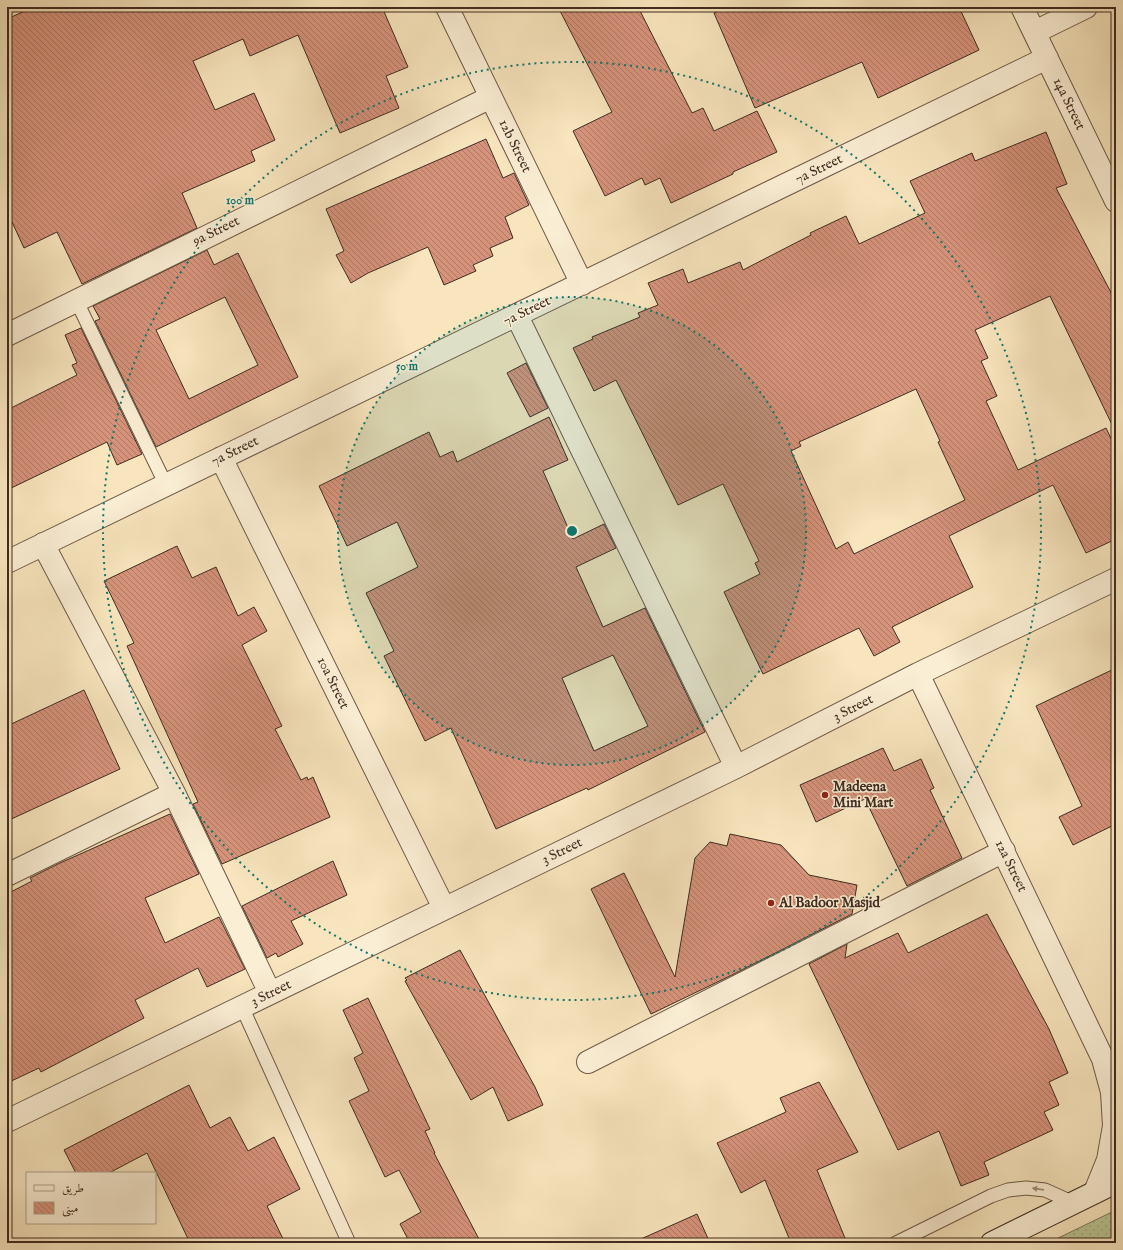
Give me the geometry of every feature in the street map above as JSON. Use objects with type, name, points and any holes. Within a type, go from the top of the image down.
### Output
[{"type":"street","name":"12b Street","points":[[447,7],[582,284]]},
{"type":"street","name":"14a Street","points":[[1022,7],[1116,200]]},
{"type":"street","points":[[1035,32],[1086,7]]},
{"type":"street","name":"7a Street","points":[[7,562],[1047,58]]},
{"type":"street","name":"9a Street","points":[[7,334],[491,97]]},
{"type":"street","points":[[517,316],[736,767]]},
{"type":"street","name":"10a Street","points":[[221,458],[444,908]]},
{"type":"street","points":[[43,544],[174,794],[270,993]]},
{"type":"street","name":"3 Street","points":[[7,1121],[736,767],[918,674],[1116,579]]},
{"type":"street","name":"12a Street","points":[[918,674],[1109,1066],[1114,1126],[1108,1160],[1095,1192]]},
{"type":"street","points":[[7,875],[174,794]]},
{"type":"street","points":[[588,1062],[1004,851]]},
{"type":"street","points":[[992,1243],[1116,1182]]},
{"type":"lane","points":[[76,300],[166,485]]},
{"type":"lane","points":[[242,1007],[349,1243]]},
{"type":"lane","points":[[896,1243],[991,1196],[1008,1190],[1026,1188],[1044,1190],[1074,1203]]},
{"type":"green space","points":[[1116,1210],[1116,1243],[1048,1243]]},
{"type":"building","points":[[34,7],[382,7],[408,67],[386,76],[399,108],[340,133],[298,35],[250,56],[243,39],[193,61],[215,110],[254,93],[275,140],[251,151],[255,161],[182,193],[197,228],[82,284],[57,232],[24,248],[7,211],[7,19]]},
{"type":"building","points":[[558,7],[638,7],[692,113],[703,108],[714,131],[757,111],[777,152],[671,203],[660,178],[645,185],[642,178],[605,196],[573,131],[612,112]]},
{"type":"building","points":[[728,7],[959,7],[979,50],[878,98],[862,62],[755,108],[714,13]]},
{"type":"building","points":[[1046,132],[1067,184],[1056,188],[1116,302],[1116,433],[1050,296],[975,330],[988,358],[981,361],[997,396],[986,401],[1018,470],[1106,428],[1116,449],[1116,539],[1086,553],[1053,485],[949,536],[973,587],[892,627],[900,642],[874,656],[859,628],[763,674],[724,592],[760,574],[755,563],[759,561],[723,484],[678,505],[616,380],[594,391],[573,348],[593,339],[592,337],[640,317],[638,313],[658,305],[648,283],[683,269],[688,283],[740,262],[743,270],[811,235],[810,233],[846,216],[859,244],[925,213],[910,181],[972,153],[975,161]],"holes":[[[916,389],[940,441],[938,442],[965,500],[854,554],[848,542],[836,549],[791,451],[801,446],[799,442]]]},
{"type":"building","points":[[486,139],[503,178],[514,173],[529,205],[505,217],[513,238],[490,248],[493,256],[473,265],[476,271],[444,285],[428,247],[368,273],[351,283],[336,255],[344,251],[326,209]]},
{"type":"building","points":[[207,250],[214,265],[238,253],[298,377],[156,447],[95,321],[100,319],[93,306]],"holes":[[[225,297],[258,365],[189,399],[156,330]]]},
{"type":"building","points":[[81,328],[142,454],[117,465],[107,442],[7,490],[7,410],[77,375],[72,365],[77,363],[65,335]]},
{"type":"building","points":[[526,363],[548,408],[530,417],[507,373]]},
{"type":"building","points":[[549,417],[568,460],[543,471],[573,539],[604,524],[616,548],[576,567],[603,627],[645,608],[705,732],[588,790],[587,788],[496,829],[451,728],[425,741],[384,656],[394,651],[366,593],[418,567],[397,522],[347,546],[319,486],[429,432],[440,457],[453,451],[457,462]],"holes":[[[613,655],[648,726],[594,751],[562,678]]]},
{"type":"building","points":[[177,546],[192,578],[216,567],[238,616],[254,607],[267,631],[242,645],[282,726],[275,729],[301,780],[307,777],[308,780],[313,777],[330,817],[222,864],[193,804],[198,802],[127,646],[134,643],[104,581]]},
{"type":"building","points":[[1116,668],[1116,824],[1073,845],[1059,817],[1082,806],[1036,706]]},
{"type":"building","points":[[84,690],[120,769],[7,821],[7,726]]},
{"type":"building","points":[[883,748],[894,771],[921,759],[934,788],[930,790],[962,858],[907,886],[865,799],[816,822],[800,785]]},
{"type":"building","points":[[170,814],[199,874],[145,898],[165,943],[219,917],[245,969],[207,987],[198,968],[135,1000],[144,1018],[41,1072],[39,1068],[7,1083],[7,894],[32,881],[30,878],[60,863]]},
{"type":"building","name":"Al Badoor Masjid","points":[[730,834],[781,845],[809,875],[857,885],[852,914],[651,1014],[591,889],[624,873],[675,977],[695,858],[710,842],[727,846]]},
{"type":"building","points":[[333,861],[347,895],[291,921],[303,944],[278,957],[276,953],[267,958],[242,906]]},
{"type":"building","points":[[987,914],[1049,1029],[1068,1073],[1049,1082],[1059,1105],[1044,1112],[1053,1130],[984,1162],[989,1175],[961,1186],[939,1131],[898,1150],[809,964],[847,944],[845,958],[898,933],[908,953]]},
{"type":"building","points":[[460,950],[535,1087],[543,1105],[508,1121],[493,1087],[471,1100],[405,981],[407,980],[405,978]]},
{"type":"building","points":[[368,998],[430,1129],[425,1131],[434,1153],[481,1243],[410,1243],[400,1224],[421,1212],[399,1170],[385,1177],[349,1101],[369,1091],[354,1058],[363,1053],[343,1010]]},
{"type":"building","points":[[819,1082],[858,1152],[817,1170],[847,1243],[791,1243],[765,1180],[741,1193],[717,1143],[786,1112],[780,1098]]},
{"type":"building","points":[[189,1085],[210,1128],[230,1117],[248,1151],[274,1137],[300,1189],[267,1206],[285,1243],[190,1243],[147,1153],[111,1172],[75,1172],[64,1150]]},
{"type":"building","points":[[697,1214],[710,1243],[632,1243]]},
{"type":"place","name":"Madeena Mini Mart","points":[[825,795]]},
{"type":"place","name":"Al Badoor Masjid","points":[[771,903]]}]
